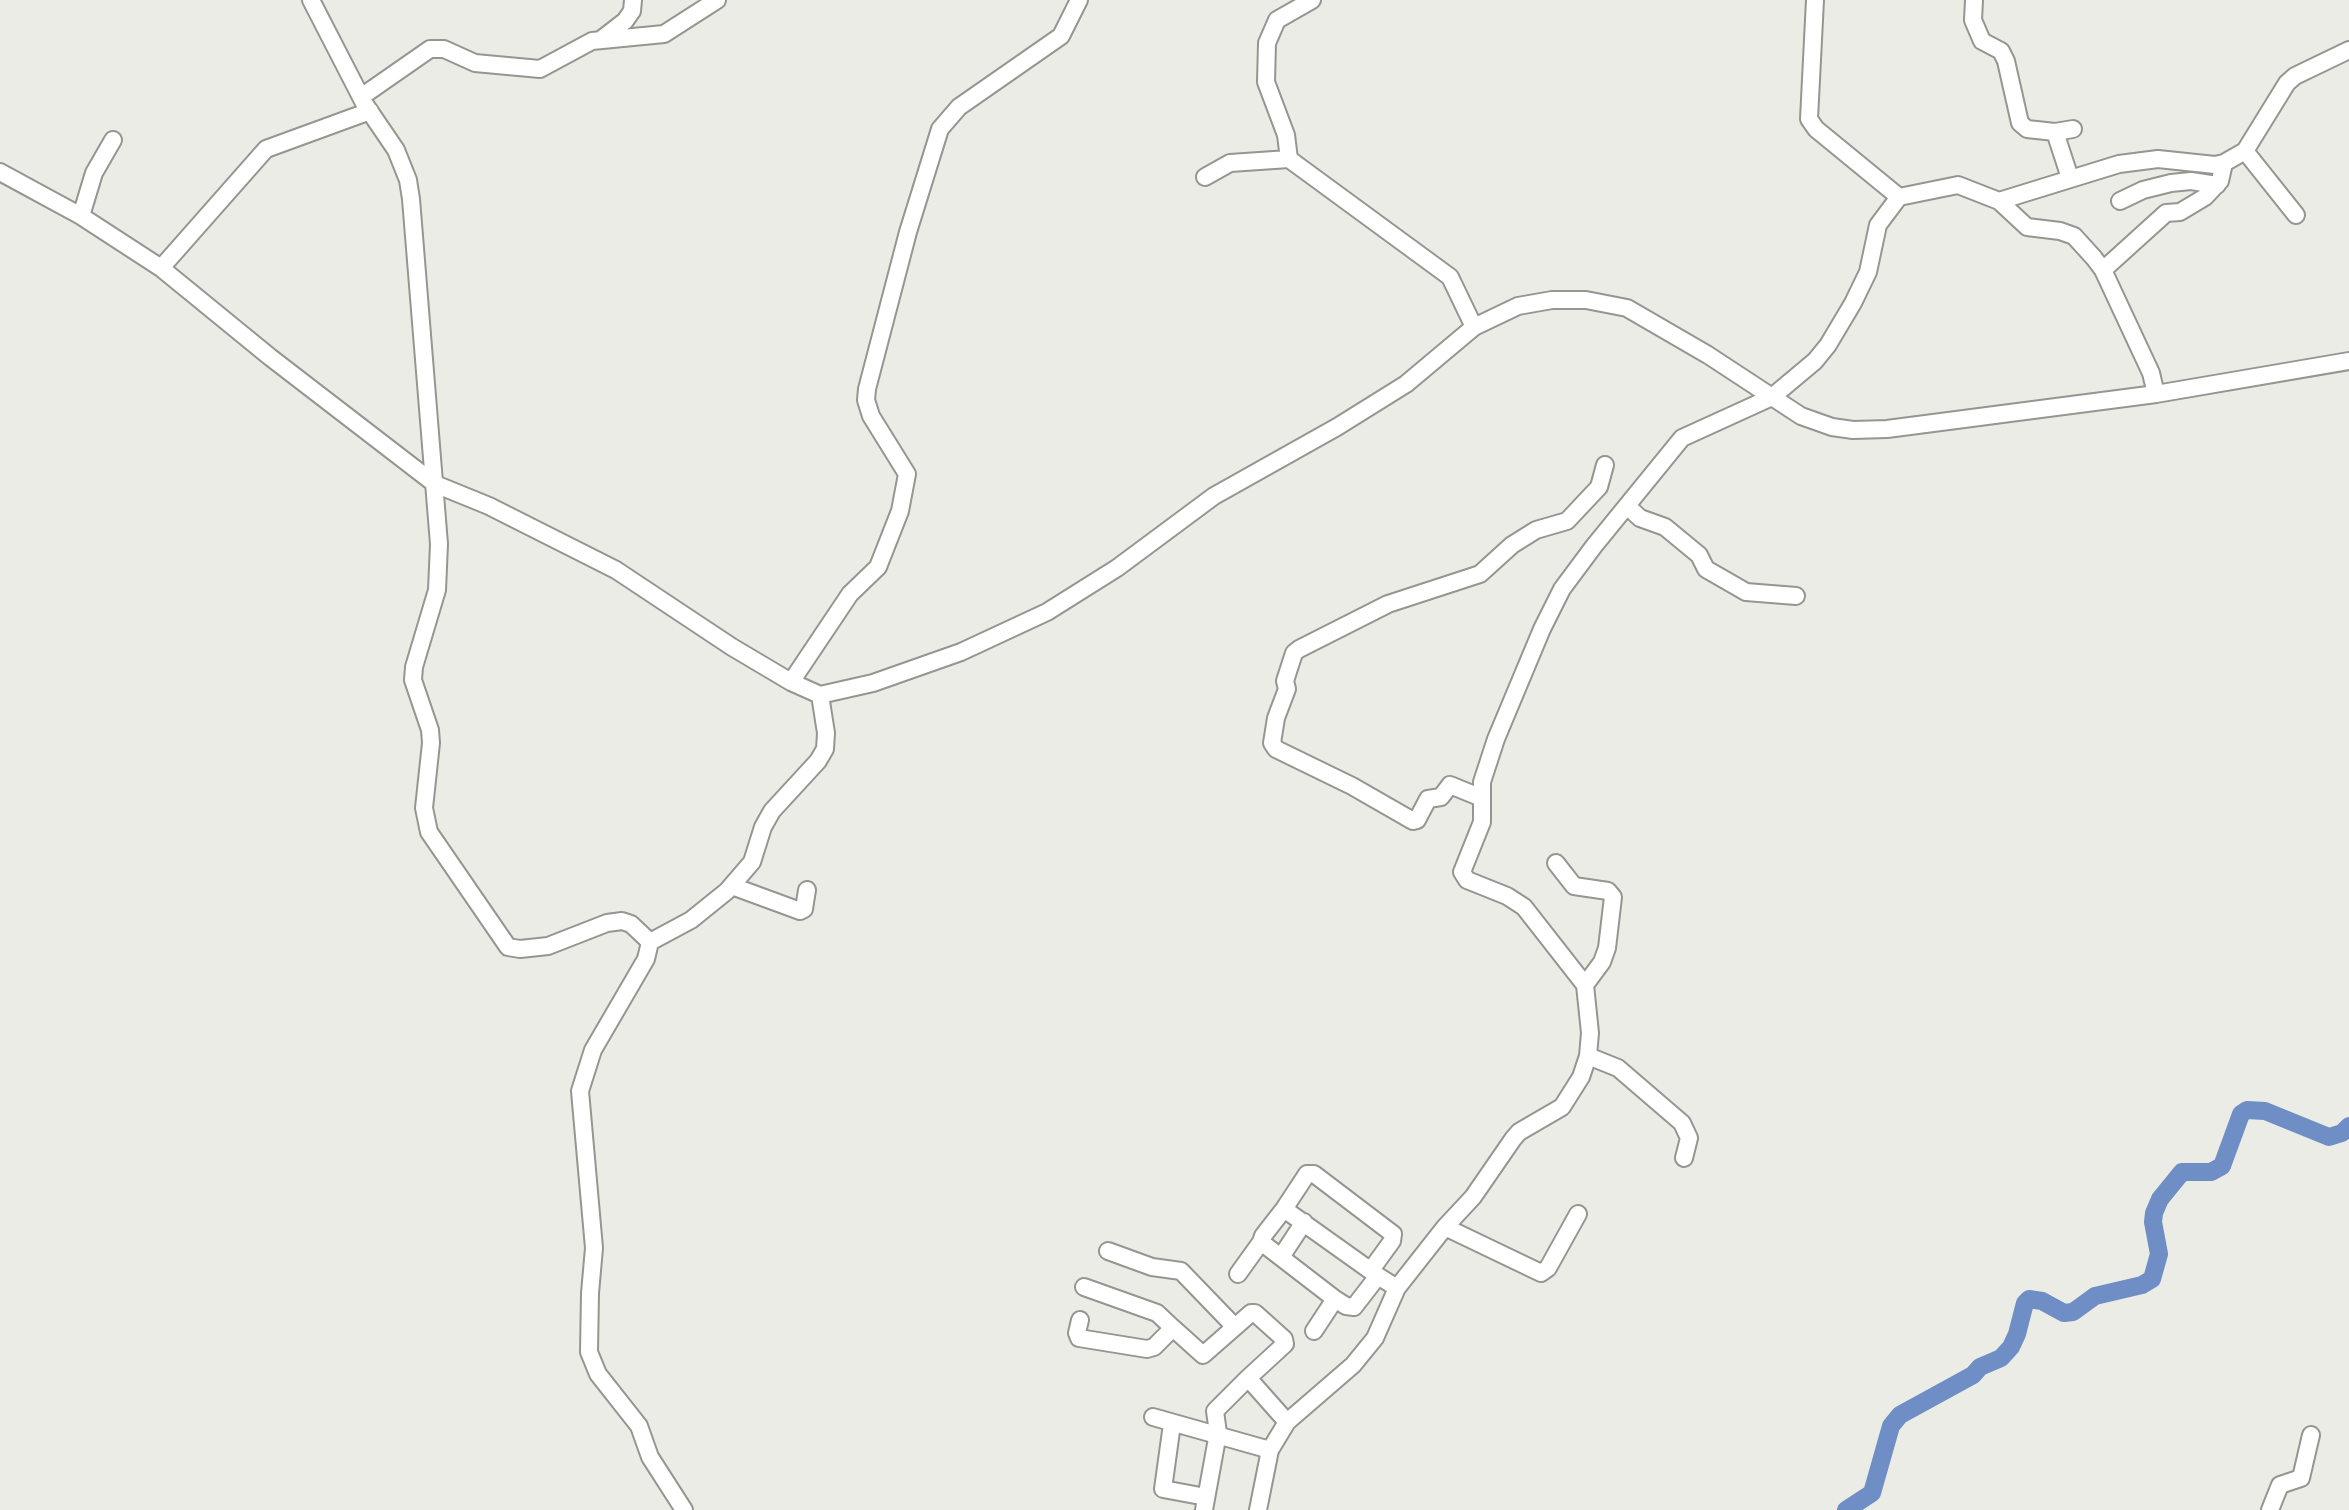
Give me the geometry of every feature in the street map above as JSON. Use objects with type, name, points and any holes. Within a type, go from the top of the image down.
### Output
[{"type":"street","points":[[311,0],[365,104],[396,150],[408,180],[439,544],[437,590],[413,680],[430,730],[424,808],[429,832],[508,947],[548,946],[607,923],[622,921],[631,924],[650,942]]},
{"type":"street","points":[[601,39],[625,21],[632,11],[633,0]]},
{"type":"street","points":[[161,268],[261,153],[365,104],[430,49],[444,49],[475,63],[540,69],[592,41],[664,34],[717,0]]},
{"type":"street","points":[[791,682],[850,594],[878,567],[900,511],[907,474],[871,416],[866,400],[867,389],[908,232],[944,122],[959,107],[1061,36],[1079,0]]},
{"type":"street","points":[[1289,159],[1286,135],[1266,82],[1267,43],[1277,20],[1312,0]]},
{"type":"street","points":[[1815,0],[1809,119],[1816,129],[1899,197]]},
{"type":"street","points":[[1974,0],[1973,20],[1982,41],[2001,51],[2006,61],[2020,123],[2027,129],[2055,132],[2073,129]]},
{"type":"street","points":[[1999,201],[2119,164],[2153,160],[2224,163],[2245,151],[2287,83],[2295,76],[2349,50]]},
{"type":"street","points":[[2055,132],[2070,178]]},
{"type":"street","points":[[81,216],[94,173],[113,140]]},
{"type":"street","points":[[2245,151],[2296,215]]},
{"type":"street","points":[[1205,177],[1230,163],[1289,159],[1450,277],[1474,327]]},
{"type":"street","points":[[2103,270],[2162,216],[2180,212],[2198,202],[2217,185],[2224,163]]},
{"type":"street","points":[[0,172],[81,216],[161,268],[270,357],[435,484],[489,506],[616,570],[732,647],[791,682],[820,695],[873,683],[961,652],[1047,612],[1117,568],[1214,496],[1406,384],[1474,327],[1518,306],[1552,300],[1586,300],[1627,308],[1708,355],[1801,416],[1832,427],[1853,430],[1916,426],[2153,383],[2349,361]]},
{"type":"street","points":[[2120,201],[2143,190],[2171,183],[2191,181],[2217,185]]},
{"type":"street","points":[[1258,1510],[1270,1450],[1287,1422],[1353,1365],[1375,1338],[1397,1288],[1473,1197],[1516,1135],[1566,1102],[1581,1077],[1588,1056],[1590,1033],[1585,985],[1524,907],[1512,898],[1464,876],[1463,868],[1482,822],[1482,782],[1496,739],[1555,603],[1594,546],[1663,459],[1688,433],[1739,414],[1772,397],[1815,361],[1839,328],[1868,272],[1878,225],[1899,197],[1958,185],[1970,187],[1999,201],[2027,227],[2074,236],[2103,270],[2153,383]]},
{"type":"street","points":[[1482,798],[1450,785],[1441,797],[1428,799],[1414,822],[1352,786],[1276,749],[1272,743],[1276,718],[1287,689],[1285,681],[1294,653],[1388,604],[1480,574],[1512,545],[1536,530],[1567,521],[1599,487],[1605,465]]},
{"type":"street","points":[[1627,506],[1640,518],[1661,524],[1699,555],[1706,569],[1746,592],[1796,596]]},
{"type":"street","points":[[684,1510],[650,1457],[639,1426],[598,1374],[589,1352],[594,1248],[580,1091],[593,1050],[646,959],[650,942],[691,920],[732,886],[752,862],[763,827],[772,811],[822,755],[826,741],[820,695]]},
{"type":"street","points":[[1556,863],[1574,886],[1608,891],[1613,897],[1605,955],[1585,985]]},
{"type":"street","points":[[732,886],[800,911],[804,909],[807,890]]},
{"type":"street","points":[[1588,1056],[1618,1068],[1682,1123],[1689,1138],[1684,1158]]},
{"type":"street","points":[[1238,1274],[1310,1173],[1393,1234],[1375,1273],[1354,1307],[1335,1299],[1261,1242]]},
{"type":"street","points":[[1284,1209],[1397,1288]]},
{"type":"street","points":[[1445,1227],[1541,1273],[1548,1268],[1578,1214]]},
{"type":"street","points":[[1281,1257],[1304,1222]]},
{"type":"street","points":[[1108,1251],[1152,1267],[1181,1271],[1235,1327]]},
{"type":"street","points":[[1084,1287],[1160,1314],[1203,1355],[1254,1312],[1285,1341],[1284,1346],[1215,1411],[1218,1433],[1205,1503],[1163,1489],[1172,1424]]},
{"type":"street","points":[[1314,1331],[1335,1299]]},
{"type":"street","points":[[1080,1320],[1079,1338],[1147,1349],[1154,1347],[1173,1328]]},
{"type":"street","points":[[1248,1378],[1287,1422]]},
{"type":"street","points":[[1153,1417],[1270,1450]]},
{"type":"street","points":[[2270,1510],[2280,1485],[2301,1478],[2311,1435]]},
{"type":"waterway","points":[[1846,1510],[1872,1493],[1891,1426],[1900,1415],[1973,1375],[1980,1367],[2001,1358],[2011,1347],[2029,1299],[2042,1301],[2064,1313],[2073,1312],[2095,1296],[2142,1285],[2152,1279],[2159,1254],[2153,1222],[2160,1199],[2182,1172],[2211,1172],[2222,1166],[2241,1114],[2247,1110],[2265,1111],[2329,1137],[2342,1133],[2349,1126]]}]
